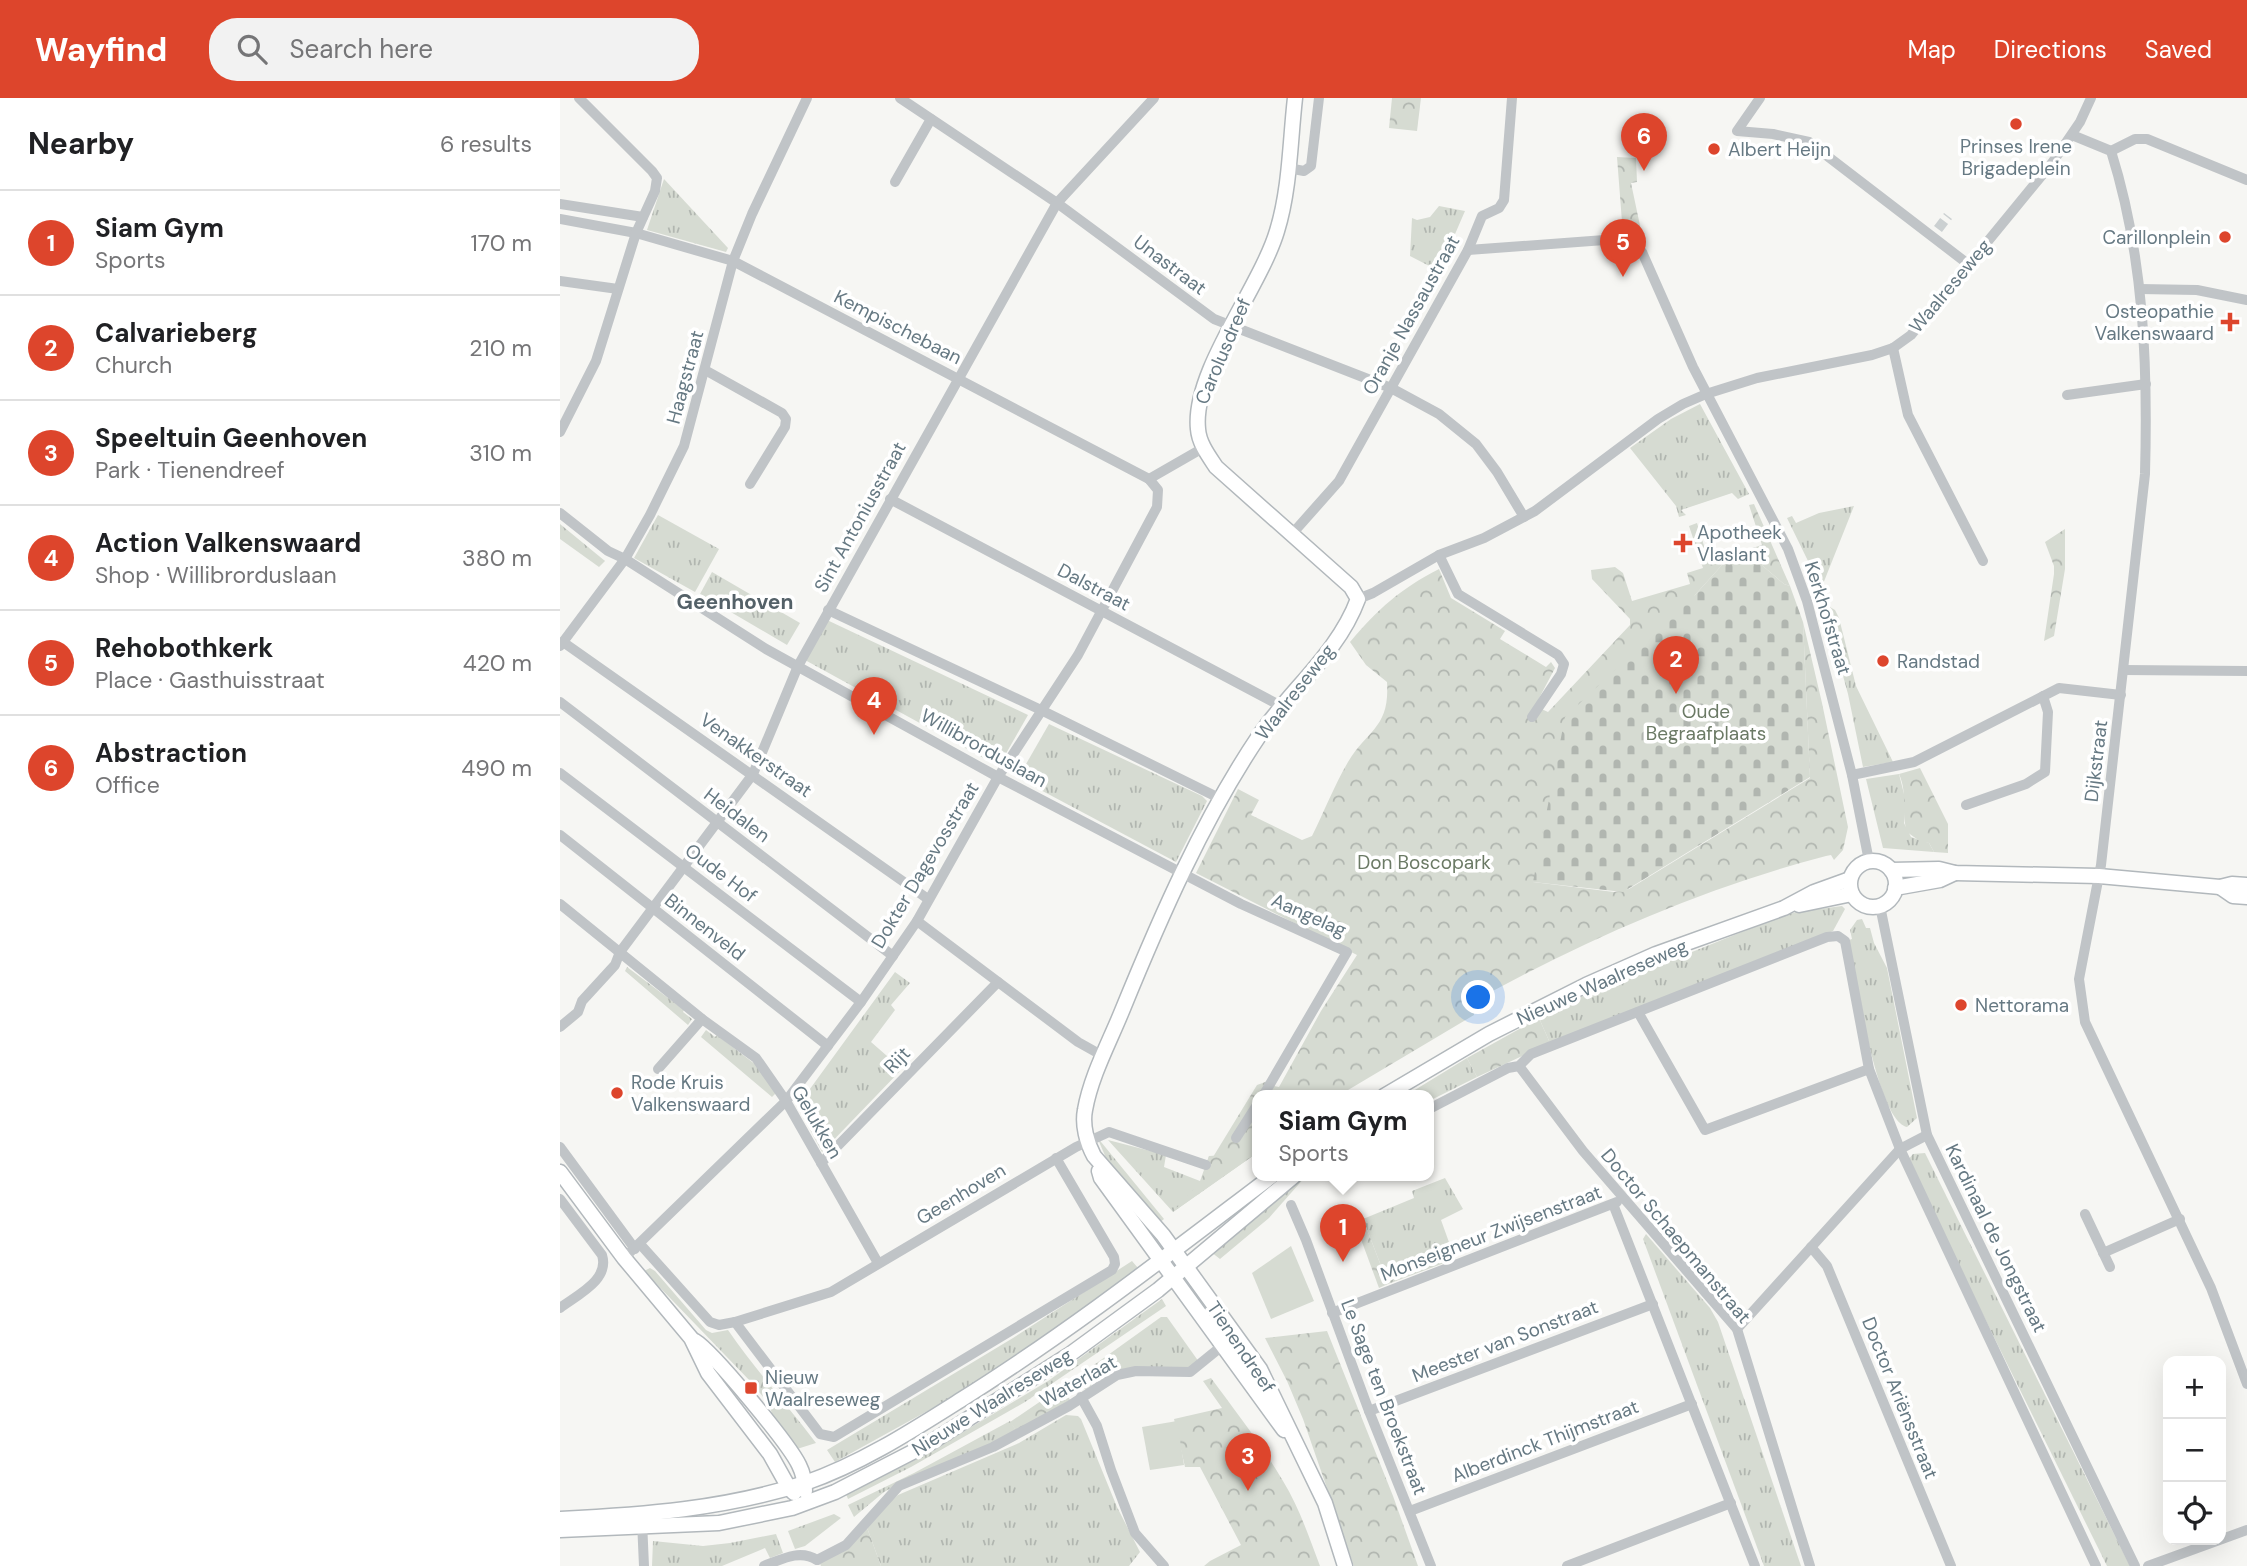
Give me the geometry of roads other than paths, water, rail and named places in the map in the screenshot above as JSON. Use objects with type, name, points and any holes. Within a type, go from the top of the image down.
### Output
[{"type":"street","points":[[560,432],[596,361],[636,233],[655,191],[657,178],[579,98]]},
{"type":"street","name":"Haagstraat","points":[[561,644],[625,559],[684,446],[733,261],[752,214],[807,98]]},
{"type":"street","name":"Unastraat","points":[[900,98],[1057,203],[1214,319],[1391,388],[1439,414],[1476,444],[1497,472],[1524,517]]},
{"type":"street","name":"Sint Antoniusstraat","points":[[560,1027],[578,1012],[582,1001],[615,965],[620,952],[753,774],[797,666],[1057,203],[1154,98]]},
{"type":"street","name":"Carolusdreef","points":[[1295,98],[1283,206],[1276,234],[1205,383],[1197,411],[1198,432],[1203,448],[1216,467],[1351,587],[1358,599]]},
{"type":"street","points":[[1288,168],[1304,171],[1311,166],[1319,98]]},
{"type":"street","name":"Oranje Nassaustraat","points":[[1292,534],[1334,488],[1468,250],[1482,216],[1499,208],[1504,200],[1511,98]]},
{"type":"street","points":[[1760,98],[1737,131],[1773,134],[1809,142],[1935,233],[1968,264]]},
{"type":"street","name":"Waalreseweg","points":[[1161,1261],[1101,1178],[1087,1142],[1084,1113],[1090,1090],[1134,981],[1221,799],[1259,736],[1351,619],[1358,599],[1439,555],[1484,538],[1524,517],[1658,419],[1706,394],[1757,378],[1872,355],[1893,348],[1911,335],[2052,163],[2072,135],[2091,98]]},
{"type":"street","points":[[895,182],[932,119]]},
{"type":"street","points":[[2072,135],[2111,151],[2135,139],[2147,139],[2247,180]]},
{"type":"street","name":"Dijkstraat","points":[[2111,151],[2134,246],[2140,289],[2146,384],[2145,474],[2099,876],[2079,979],[2085,1021],[2211,1288],[2247,1384]]},
{"type":"street","points":[[560,204],[643,217]]},
{"type":"street","name":"Kempischebaan","points":[[560,219],[636,233],[733,261],[1149,479]]},
{"type":"street","name":"Kerkhofstraat","points":[[1468,250],[1618,239],[1634,242],[1642,251],[1706,394],[1788,549],[1807,601],[1852,775],[1869,861]]},
{"type":"street","points":[[560,281],[618,289]]},
{"type":"street","points":[[2140,289],[2197,290],[2247,300]]},
{"type":"street","points":[[1893,348],[1908,415],[1983,561]]},
{"type":"street","points":[[705,370],[782,412],[786,419],[785,427],[750,484]]},
{"type":"street","points":[[2067,395],[2146,384]]},
{"type":"street","points":[[1149,479],[1203,448]]},
{"type":"street","name":"Dokter Dagevosstraat","points":[[633,1250],[786,1101],[917,921],[998,777],[1078,655],[1157,507],[1158,490],[1149,479]]},
{"type":"street","name":"Dalstraat","points":[[890,499],[1281,706]]},
{"type":"street","name":"Willibrorduslaan","points":[[560,513],[608,551],[625,559],[766,649],[998,777],[1183,874]]},
{"type":"street","points":[[1439,555],[1458,594],[1558,655],[1563,664],[1561,674],[1532,717]]},
{"type":"street","points":[[828,610],[1041,710],[1221,799]]},
{"type":"street","name":"Venakkerstraat","points":[[561,644],[753,774],[928,898]]},
{"type":"street","points":[[2124,670],[2247,671]]},
{"type":"street","points":[[1852,775],[1914,762],[2059,688],[2121,695]]},
{"type":"street","points":[[1966,805],[2026,784],[2045,772],[2049,712],[2043,696]]},
{"type":"street","name":"Heidalen","points":[[560,702],[893,956]]},
{"type":"street","name":"Oude Hof","points":[[560,773],[860,1002]]},
{"type":"street","name":"Binnenveld","points":[[560,835],[828,1046]]},
{"type":"street","points":[[1869,861],[1881,862],[1891,870],[1895,876],[1895,888],[1891,898],[1880,906],[1864,905],[1851,887],[1856,867],[1869,861]]},
{"type":"street","points":[[1891,870],[1939,869],[1955,873],[2099,876],[2220,887],[2232,884],[2247,885]]},
{"type":"street","points":[[1895,888],[1940,880],[1955,873]]},
{"type":"street","name":"Aangelag","points":[[1183,874],[1241,904],[1347,951],[1267,1090]]},
{"type":"street","name":"Nieuwe Waalreseweg","points":[[1394,1090],[1489,1034],[1586,985],[1656,954],[1851,887]]},
{"type":"street","points":[[2220,887],[2233,896],[2247,897]]},
{"type":"street","name":"Gelukken","points":[[560,904],[702,1019],[756,1058],[786,1101],[878,1263]]},
{"type":"street","name":"Kardinaal de Jongstraat","points":[[1880,906],[1927,1135],[2135,1566]]},
{"type":"street","points":[[917,921],[1078,1042],[1103,1056]]},
{"type":"street","points":[[1434,1106],[1508,1068],[1519,1066],[1531,1054],[1827,937],[1838,936],[1845,941],[1870,1069],[1900,1149],[2096,1566]]},
{"type":"street","name":"Rijt","points":[[821,1163],[998,982]]},
{"type":"street","points":[[1638,1012],[1705,1130],[1870,1069]]},
{"type":"street","points":[[658,1069],[702,1019]]},
{"type":"street","name":"Doctor Schaepmanstraat","points":[[1519,1066],[1583,1151],[1737,1329],[1810,1566]]},
{"type":"street","name":"Nieuwe Waalreseweg","points":[[1403,1090],[1426,1071]]},
{"type":"street","points":[[1236,1138],[1252,1113]]},
{"type":"street","name":"Geenhoven","points":[[735,1322],[831,1292],[1056,1158],[1109,1132],[1206,1165]]},
{"type":"street","points":[[1737,1329],[1900,1149],[1927,1135]]},
{"type":"street","points":[[560,1147],[691,1338],[708,1373],[770,1454],[789,1488],[806,1503]]},
{"type":"street","name":"Waalreseweg","points":[[1094,1156],[1174,1251]]},
{"type":"street","points":[[560,1172],[633,1250],[710,1322],[719,1325],[735,1322],[820,1434],[834,1437],[1112,1270],[1114,1257],[1056,1158]]},
{"type":"street","name":"Nieuwe Waalreseweg","points":[[560,1531],[642,1522],[789,1488],[851,1464],[921,1426],[1060,1336],[1265,1181]]},
{"type":"street","name":"Nieuwe Waalreseweg","points":[[560,1519],[719,1523],[758,1516],[835,1492],[930,1443],[1069,1355],[1173,1278],[1288,1181]]},
{"type":"street","name":"Monseigneur Zwijsenstraat","points":[[1332,1313],[1623,1198]]},
{"type":"street","points":[[560,1199],[602,1255],[604,1270],[596,1280],[561,1307]]},
{"type":"street","name":"Doctor Schaepmanstraat","points":[[1613,1204],[1755,1566]]},
{"type":"street","name":"Le Sage ten Broekstraat","points":[[1291,1205],[1431,1566]]},
{"type":"street","points":[[2085,1214],[2110,1267]]},
{"type":"street","points":[[2103,1253],[2180,1219]]},
{"type":"street","name":"Doctor Ariënsstraat","points":[[1811,1247],[1827,1266],[1951,1566]]},
{"type":"street","name":"Tienendreef","points":[[1174,1251],[1260,1369],[1325,1503],[1345,1566]]},
{"type":"street","name":"Tienendreef","points":[[1161,1261],[1267,1409],[1299,1447]]},
{"type":"street","name":"Meester van Sonstraat","points":[[1369,1411],[1653,1304]]},
{"type":"street","points":[[691,1338],[702,1345],[798,1463],[805,1482],[806,1503]]},
{"type":"street","name":"Waterlaat","points":[[818,1563],[846,1545],[899,1486],[993,1447],[1069,1406],[1117,1375],[1136,1371],[1190,1372],[1222,1346]]},
{"type":"street","points":[[1081,1397],[1097,1426],[1135,1533],[1164,1566]]},
{"type":"street","name":"Alberdinck Thijmstraat","points":[[1410,1511],[1692,1404]]},
{"type":"street","points":[[1567,1566],[1731,1503]]},
{"type":"street","points":[[642,1522],[644,1566]]},
{"type":"street","points":[[2148,1566],[2247,1530]]},
{"type":"street","points":[[764,1566],[793,1555],[808,1554],[818,1563]]},
{"type":"tunnel","points":[[1938,229],[1948,216]]},
{"type":"place","name":"Prinses Irene Brigadeplein","points":[[2016,124]]},
{"type":"place","name":"Albert Heijn","points":[[1714,149]]},
{"type":"place","name":"Abstraction","points":[[1644,171]]},
{"type":"place","name":"Carillonplein","points":[[2225,237]]},
{"type":"place","name":"Rehobothkerk","points":[[1623,277]]},
{"type":"place","name":"Osteopathie Valkenswaard","points":[[2230,322]]},
{"type":"place","name":"Apotheek Vlaslant","points":[[1683,543]]},
{"type":"place","name":"Randstad","points":[[1883,661]]},
{"type":"place","name":"Calvarieberg","points":[[1676,694]]},
{"type":"place","name":"Action Valkenswaard","points":[[874,735]]},
{"type":"place","name":"Nettorama","points":[[1961,1005]]},
{"type":"place","name":"Rode Kruis Valkenswaard","points":[[617,1093]]},
{"type":"place","name":"Siam Gym","points":[[1343,1262]]},
{"type":"place","name":"Nieuw Waalreseweg","points":[[751,1388]]},
{"type":"place","name":"Speeltuin Geenhoven","points":[[1248,1491]]},
{"type":"district","name":"Geenhoven","points":[[735,602]]},
{"type":"park label","name":"Oude Begraafplaats","points":[[1706,722]]},
{"type":"park label","name":"Don Boscopark","points":[[1424,862]]}]
